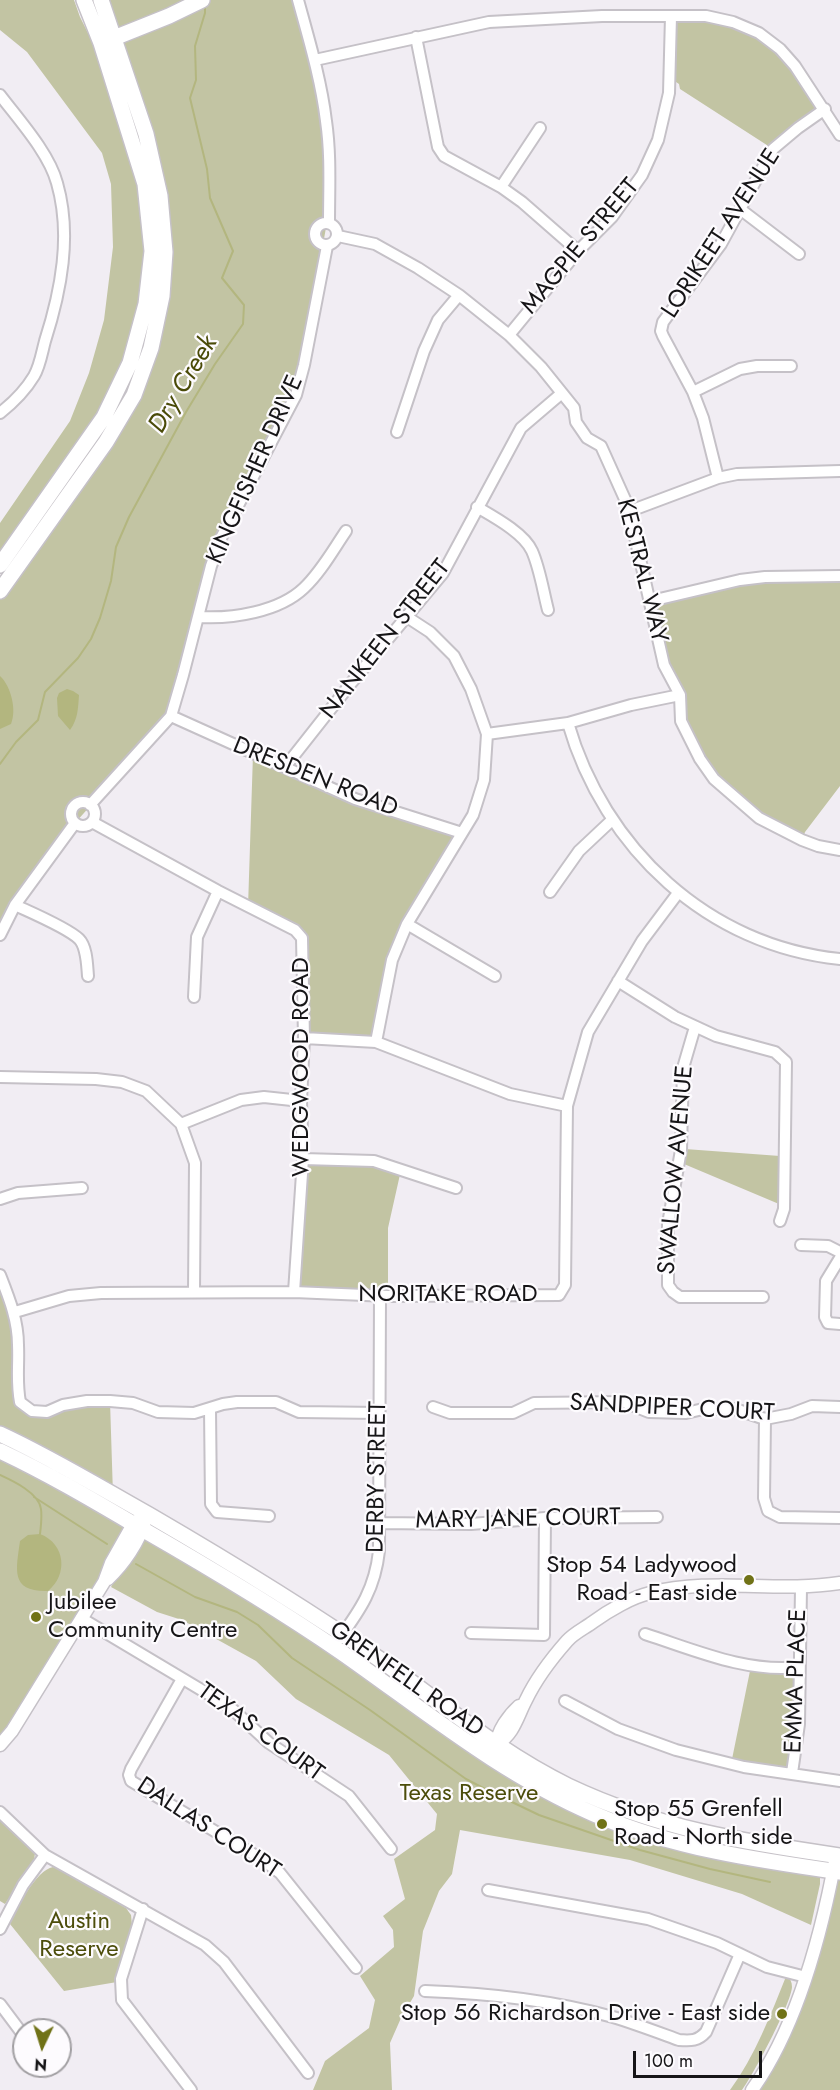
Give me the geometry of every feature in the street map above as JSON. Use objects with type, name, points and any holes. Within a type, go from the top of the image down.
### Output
[{"type":"main road","points":[[2,585],[106,442],[134,394],[151,348],[162,296],[165,252],[160,196],[146,134],[107,40],[84,0]]},
{"type":"main road","points":[[0,565],[104,417],[130,363],[146,304],[152,251],[145,184],[107,40],[101,0]]},
{"type":"main road","points":[[107,40],[169,16],[200,1]]},
{"type":"main road","name":"GRENFELL ROAD","points":[[0,1434],[42,1453],[249,1574],[493,1751],[527,1781],[573,1805],[647,1834],[711,1851],[837,1864]]},
{"type":"main road","name":"GRENFELL ROAD","points":[[0,1451],[49,1476],[338,1640]]},
{"type":"street","points":[[298,0],[315,60],[326,121],[329,153],[329,223]]},
{"type":"street","points":[[315,60],[489,22],[602,16],[706,16],[733,22],[759,33],[780,49],[795,66],[840,135]]},
{"type":"street","name":"MAGPIE STREET","points":[[508,335],[578,251],[612,217],[642,176],[658,140],[669,93],[671,16]]},
{"type":"street","points":[[416,37],[438,147],[444,156],[501,187],[522,202],[578,251]]},
{"type":"street","points":[[0,95],[45,157],[57,182],[64,235],[63,269],[56,304],[35,374],[20,397],[0,413]]},
{"type":"street","name":"LORIKEET AVENUE","points":[[718,478],[703,418],[693,392],[663,336],[661,331],[663,322],[721,244],[773,149],[825,109]]},
{"type":"street","points":[[501,187],[540,128]]},
{"type":"street","points":[[740,209],[799,254]]},
{"type":"street","points":[[329,223],[335,226],[338,236],[334,243],[327,246],[318,242],[315,233],[319,225],[329,223]]},
{"type":"street","name":"KESTRAL WAY","points":[[338,236],[375,244],[418,268],[459,295],[508,335],[542,367],[574,408],[576,422],[587,438],[601,446],[630,511],[664,665],[680,695],[681,721],[700,759],[721,785],[759,818],[802,840],[840,850]]},
{"type":"street","name":"KINGFISHER DRIVE","points":[[90,805],[171,716],[211,566],[222,536],[296,395],[327,246]]},
{"type":"street","points":[[397,432],[424,351],[438,320],[459,295]]},
{"type":"street","points":[[693,392],[740,369],[757,366],[791,366]]},
{"type":"street","name":"NANKEEN STREET","points":[[285,767],[443,573],[521,428],[562,393]]},
{"type":"street","points":[[630,511],[718,478],[753,472],[840,471]]},
{"type":"street","points":[[477,507],[501,521],[532,550],[548,610]]},
{"type":"street","points":[[198,617],[224,618],[272,607],[302,590],[314,577],[346,531]]},
{"type":"street","points":[[651,601],[740,580],[765,577],[840,576]]},
{"type":"street","points":[[376,1042],[392,960],[407,924],[472,815],[484,780],[487,734],[471,689],[454,656],[430,632],[407,617]]},
{"type":"street","points":[[487,734],[568,723],[631,705],[680,695]]},
{"type":"street","name":"DRESDEN ROAD","points":[[171,716],[355,799],[462,833]]},
{"type":"street","points":[[568,723],[576,753],[612,820],[639,855],[678,893],[714,917],[746,933],[808,953],[840,958]]},
{"type":"street","points":[[83,802],[90,805],[95,815],[92,822],[86,826],[75,823],[71,816],[73,808],[83,802]]},
{"type":"street","points":[[550,892],[579,851],[612,820]]},
{"type":"street","name":"WEDGWOOD ROAD","points":[[92,822],[295,930],[302,938],[303,1159],[294,1292]]},
{"type":"street","points":[[0,935],[15,905],[75,823]]},
{"type":"street","points":[[195,997],[197,937],[218,891]]},
{"type":"street","name":"NORITAKE ROAD","points":[[15,1312],[69,1296],[101,1293],[294,1292],[380,1296],[559,1295],[565,1285],[567,1106],[588,1032],[642,941],[678,893]]},
{"type":"street","points":[[15,905],[80,939],[86,954],[88,976]]},
{"type":"street","points":[[407,924],[495,976]]},
{"type":"street","points":[[618,981],[695,1027],[716,1036],[775,1052],[786,1062],[783,1209],[780,1221]]},
{"type":"street","name":"SWALLOW AVENUE","points":[[695,1027],[683,1068],[681,1150],[668,1224],[668,1285],[680,1297],[763,1298]]},
{"type":"street","points":[[304,1038],[376,1042],[510,1094],[567,1106]]},
{"type":"street","points":[[0,1077],[96,1079],[122,1082],[146,1091],[181,1124],[195,1163],[194,1292]]},
{"type":"street","points":[[181,1124],[241,1100],[264,1097],[301,1101]]},
{"type":"street","points":[[303,1159],[374,1161],[456,1188]]},
{"type":"street","points":[[0,1199],[18,1193],[82,1188]]},
{"type":"street","points":[[801,1245],[828,1246],[840,1252]]},
{"type":"street","points":[[840,1258],[826,1281],[825,1314],[828,1323],[840,1324]]},
{"type":"street","points":[[0,1275],[15,1312],[19,1344],[16,1384],[20,1402],[32,1411],[47,1412],[63,1405],[87,1401],[110,1401],[133,1403],[158,1412],[194,1413],[237,1402],[276,1402],[299,1412],[379,1413]]},
{"type":"street","name":"DERBY STREET","points":[[338,1640],[366,1599],[373,1582],[379,1551],[380,1296]]},
{"type":"street","name":"SANDPIPER COURT","points":[[433,1407],[450,1413],[513,1413],[534,1403],[624,1402],[649,1412],[686,1413],[703,1409],[735,1409],[765,1419],[791,1414],[812,1406],[840,1407]]},
{"type":"street","points":[[210,1409],[211,1504],[217,1512],[269,1516]]},
{"type":"street","points":[[765,1419],[764,1498],[768,1511],[780,1517],[840,1518]]},
{"type":"street","points":[[0,1745],[12,1731],[104,1582],[119,1568],[146,1514]]},
{"type":"street","name":"MARY JANE COURT","points":[[379,1523],[471,1524],[545,1518],[657,1517]]},
{"type":"street","points":[[471,1633],[544,1635],[545,1518]]},
{"type":"street","points":[[493,1751],[506,1739],[521,1716],[525,1702],[547,1665],[569,1638],[604,1614],[648,1593],[692,1586],[801,1587],[840,1583]]},
{"type":"street","name":"EMMA PLACE","points":[[792,1773],[799,1724],[801,1587]]},
{"type":"street","name":"TEXAS COURT","points":[[81,1618],[230,1707],[268,1743],[350,1796],[391,1849]]},
{"type":"street","points":[[645,1634],[751,1666],[783,1669],[799,1667]]},
{"type":"street","name":"DALLAS COURT","points":[[182,1679],[131,1769],[129,1775],[131,1781],[263,1860],[280,1873],[356,1968]]},
{"type":"street","points":[[565,1701],[618,1729],[676,1750],[731,1764],[840,1781]]},
{"type":"street","points":[[0,1812],[45,1855],[143,1908],[205,1945],[224,1962],[308,2073]]},
{"type":"street","points":[[0,1929],[23,1885],[45,1855]]},
{"type":"street","points":[[752,2090],[766,2069],[806,1977],[837,1864]]},
{"type":"street","points":[[488,1890],[648,1919],[717,1943],[767,1966],[806,1977]]},
{"type":"street","points":[[143,1908],[121,1979],[122,2000],[191,2090]]},
{"type":"street","points":[[425,1991],[470,1992],[577,2009],[613,2017],[679,2040],[691,2041],[700,2039],[706,2032],[740,1954]]},
{"type":"street","points":[[0,2004],[12,2020]]},
{"type":"green space","points":[[0,0],[74,0],[94,45],[140,185],[146,240],[141,307],[126,361],[101,415],[0,558],[0,523],[70,421],[89,373],[104,320],[113,247],[111,184],[102,153],[27,52],[0,30]]},
{"type":"green space","points":[[101,0],[298,0],[329,153],[327,222],[296,395],[222,536],[171,716],[75,823],[0,935],[0,591],[106,442],[151,348],[160,196]]},
{"type":"green space","points":[[671,16],[733,22],[780,49],[825,109],[773,149],[680,89],[679,84],[670,78]]},
{"type":"green space","points":[[840,576],[840,786],[805,832],[802,840],[759,818],[700,759],[671,678],[651,601],[740,580]]},
{"type":"green space","points":[[253,754],[355,799],[462,833],[392,960],[376,1042],[304,1038],[302,938],[248,907]]},
{"type":"green space","points":[[685,1149],[780,1156],[779,1204],[684,1164]]},
{"type":"green space","points":[[303,1159],[374,1161],[401,1170],[388,1228],[388,1296],[294,1292]]},
{"type":"green space","points":[[0,1275],[15,1312],[20,1402],[32,1411],[110,1401],[113,1495],[0,1435]]},
{"type":"green space","points":[[0,1451],[133,1524],[0,1745]]},
{"type":"green space","name":"Texas Reserve","points":[[149,1537],[594,1819],[816,1873],[820,1878],[820,1884],[811,1925],[742,1894],[630,1860],[460,1830],[452,1874],[439,1891],[423,1931],[414,1996],[390,2043],[392,2090],[313,2090],[325,2061],[369,2028],[375,2000],[360,1976],[394,1947],[393,1930],[383,1916],[405,1899],[394,1859],[435,1830],[437,1814],[389,1755],[296,1699],[256,1661],[182,1620],[157,1612],[111,1587],[140,1539]]},
{"type":"green space","points":[[751,1666],[799,1667],[792,1773],[731,1764]]},
{"type":"green space","points":[[0,1816],[31,1846],[35,1853],[34,1861],[5,1904],[0,1901]]},
{"type":"green space","name":"Austin Reserve","points":[[53,1867],[126,1908],[131,1915],[132,1925],[117,1982],[64,1991],[10,1924],[34,1882]]},
{"type":"green space","points":[[840,1872],[840,2090],[752,2090],[766,2069]]},
{"type":"green space","points":[[787,1974],[792,1985],[790,1996],[771,2039],[742,2090],[730,2090],[755,2049]]},
{"type":"shaded area","points":[[0,676],[10,692],[13,718],[11,724],[0,729]]},
{"type":"shaded area","points":[[67,689],[79,695],[76,718],[70,730],[58,716],[57,698],[59,693]]},
{"type":"shaded area","points":[[40,1534],[55,1545],[61,1560],[59,1577],[48,1591],[27,1588],[21,1583],[17,1570],[20,1541],[28,1535]]},
{"type":"waterway","name":"Dry Creek","points":[[0,764],[16,742],[38,720],[45,692],[78,658],[91,639],[111,581],[116,547],[129,517],[186,412],[243,324],[244,305],[222,278],[233,251],[210,198],[207,169],[190,98],[196,80],[195,46],[205,13],[205,5]]},
{"type":"waterway","points":[[0,1475],[25,1488],[36,1498],[41,1509],[40,1534]]},
{"type":"waterway","points":[[34,1497],[107,1544]]},
{"type":"waterway","points":[[136,1564],[195,1597],[237,1612],[258,1625],[292,1658],[370,1710],[466,1779],[489,1791],[539,1815],[640,1850],[770,1882]]},
{"type":"place","name":"Stop 54 Ladywood Road - East side","points":[[749,1580]]},
{"type":"place","name":"Jubilee Community Centre","points":[[36,1617]]},
{"type":"place","name":"Stop 55 Grenfell Road - North side","points":[[602,1824]]},
{"type":"place","name":"Stop 56 Richardson Drive - East side","points":[[782,2014]]}]
